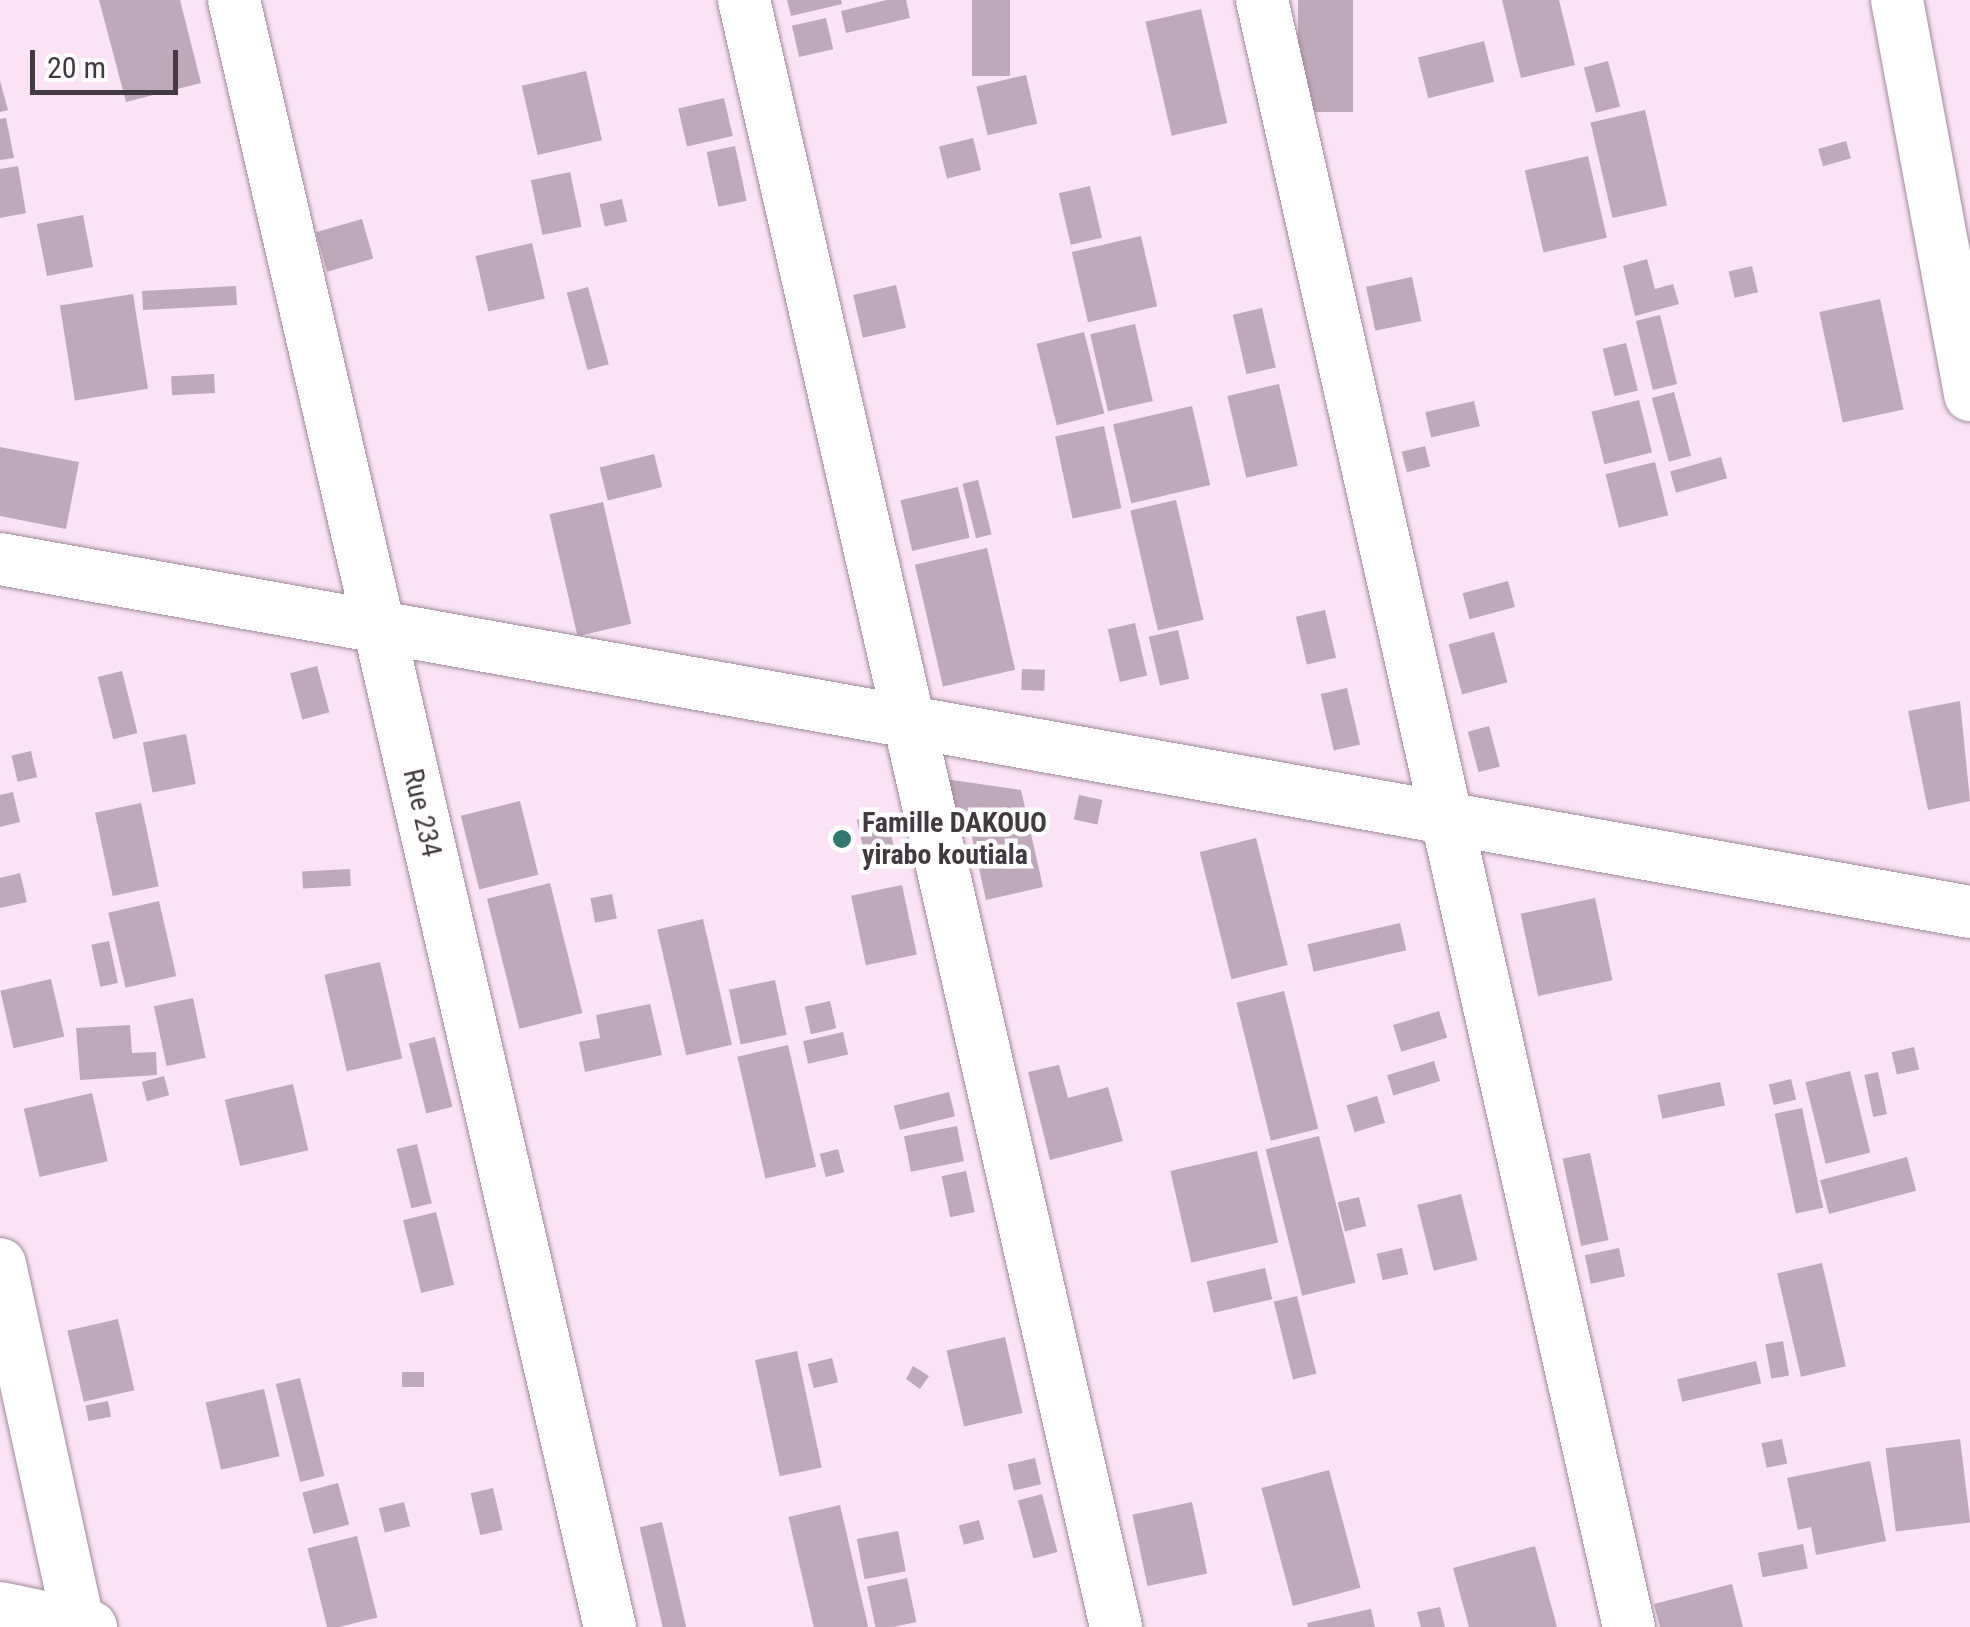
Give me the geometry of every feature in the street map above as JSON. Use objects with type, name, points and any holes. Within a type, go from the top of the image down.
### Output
[{"type":"street","name":"Rue 234","points":[[234,0],[610,1627]]},
{"type":"street","points":[[744,0],[1116,1627]]},
{"type":"street","points":[[1262,0],[1629,1627]]},
{"type":"street","points":[[1897,0],[1970,395]]},
{"type":"street","points":[[0,559],[1970,912]]},
{"type":"street","points":[[0,1264],[83,1626],[0,1608]]},
{"type":"building","points":[[99,0],[180,0],[201,83],[126,102]]},
{"type":"building","points":[[787,0],[841,0],[842,4],[791,16]]},
{"type":"building","points":[[887,0],[906,0],[910,18],[846,33],[841,11]]},
{"type":"building","points":[[972,0],[1010,0],[1010,76],[972,76]]},
{"type":"building","points":[[1298,0],[1353,0],[1353,112],[1298,112]]},
{"type":"building","points":[[1502,0],[1559,0],[1575,65],[1521,78]]},
{"type":"building","points":[[1201,9],[1227,123],[1172,136],[1145,22]]},
{"type":"building","points":[[826,18],[833,49],[799,57],[792,26]]},
{"type":"building","points":[[1484,41],[1494,82],[1428,98],[1418,57]]},
{"type":"building","points":[[1608,61],[1620,106],[1596,113],[1584,67]]},
{"type":"building","points":[[586,71],[602,140],[538,155],[522,86]]},
{"type":"building","points":[[1026,75],[1037,124],[988,135],[976,86]]},
{"type":"building","points":[[0,81],[8,110],[0,112]]},
{"type":"building","points":[[724,98],[733,136],[687,147],[678,109]]},
{"type":"building","points":[[1645,110],[1667,205],[1612,218],[1590,123]]},
{"type":"building","points":[[6,118],[14,158],[0,160],[0,119]]},
{"type":"building","points":[[973,138],[981,170],[947,178],[939,146]]},
{"type":"building","points":[[1846,141],[1851,158],[1823,166],[1818,149]]},
{"type":"building","points":[[735,146],[747,201],[718,207],[707,152]]},
{"type":"building","points":[[1588,156],[1607,238],[1544,252],[1525,171]]},
{"type":"building","points":[[18,166],[26,213],[0,218],[0,169]]},
{"type":"building","points":[[570,172],[582,227],[543,235],[531,180]]},
{"type":"building","points":[[1090,186],[1102,238],[1071,245],[1059,193]]},
{"type":"building","points":[[622,199],[627,221],[605,227],[600,204]]},
{"type":"building","points":[[83,215],[93,267],[47,276],[37,224]]},
{"type":"building","points":[[362,219],[373,258],[327,272],[316,232]]},
{"type":"building","points":[[1141,236],[1157,306],[1088,322],[1072,252]]},
{"type":"building","points":[[532,243],[545,299],[488,312],[475,256]]},
{"type":"building","points":[[1647,259],[1655,289],[1673,284],[1679,304],[1635,316],[1623,266]]},
{"type":"building","points":[[1752,266],[1758,292],[1735,298],[1729,271]]},
{"type":"building","points":[[1412,277],[1421,321],[1375,331],[1366,287]]},
{"type":"building","points":[[896,285],[906,328],[863,338],[853,295]]},
{"type":"building","points":[[236,286],[237,305],[143,310],[142,291]]},
{"type":"building","points":[[588,287],[609,364],[587,370],[567,293]]},
{"type":"building","points":[[133,294],[148,389],[75,400],[60,306]]},
{"type":"building","points":[[1880,299],[1903,410],[1843,422],[1819,312]]},
{"type":"building","points":[[1262,308],[1276,367],[1246,374],[1233,315]]},
{"type":"building","points":[[1660,315],[1677,384],[1653,390],[1636,321]]},
{"type":"building","points":[[1135,324],[1153,401],[1108,411],[1090,334]]},
{"type":"building","points":[[1084,332],[1104,414],[1057,425],[1036,344]]},
{"type":"building","points":[[1626,343],[1638,391],[1615,396],[1603,349]]},
{"type":"building","points":[[214,374],[215,393],[172,395],[171,376]]},
{"type":"building","points":[[1279,384],[1298,466],[1246,478],[1227,396]]},
{"type":"building","points":[[1674,392],[1691,456],[1669,462],[1652,398]]},
{"type":"building","points":[[1639,400],[1652,452],[1605,464],[1591,412]]},
{"type":"building","points":[[1474,401],[1480,426],[1431,438],[1425,412]]},
{"type":"building","points":[[1192,406],[1210,485],[1131,503],[1113,424]]},
{"type":"building","points":[[1104,426],[1121,508],[1073,519],[1055,436]]},
{"type":"building","points":[[1425,446],[1430,466],[1407,472],[1402,452]]},
{"type":"building","points":[[0,447],[79,462],[66,529],[0,516]]},
{"type":"building","points":[[654,454],[662,487],[608,501],[600,468]]},
{"type":"building","points":[[1721,457],[1727,478],[1676,493],[1670,472]]},
{"type":"building","points":[[1655,462],[1668,515],[1619,528],[1606,474]]},
{"type":"building","points":[[978,480],[992,534],[976,538],[962,484]]},
{"type":"building","points":[[958,487],[970,538],[912,551],[901,500]]},
{"type":"building","points":[[1176,500],[1204,620],[1158,630],[1130,511]]},
{"type":"building","points":[[603,502],[631,624],[578,636],[549,514]]},
{"type":"building","points":[[987,548],[1015,670],[943,686],[915,565]]},
{"type":"building","points":[[1508,581],[1515,607],[1470,619],[1463,593]]},
{"type":"building","points":[[1325,610],[1336,658],[1307,664],[1296,617]]},
{"type":"building","points":[[1135,623],[1147,676],[1120,682],[1108,629]]},
{"type":"building","points":[[1178,630],[1189,679],[1160,685],[1149,637]]},
{"type":"building","points":[[1494,632],[1507,682],[1462,694],[1449,644]]},
{"type":"building","points":[[317,666],[329,712],[302,720],[290,673]]},
{"type":"building","points":[[1022,669],[1045,670],[1044,691],[1021,690]]},
{"type":"building","points":[[122,671],[137,733],[113,739],[98,677]]},
{"type":"building","points":[[1347,688],[1360,745],[1334,751],[1321,694]]},
{"type":"building","points":[[1960,701],[1970,801],[1928,810],[1908,711]]},
{"type":"building","points":[[1489,726],[1500,767],[1479,772],[1468,732]]},
{"type":"building","points":[[186,734],[196,784],[153,792],[143,742]]},
{"type":"building","points":[[31,751],[37,777],[18,782],[12,755]]},
{"type":"building","points":[[945,779],[1021,790],[1043,887],[986,900],[966,810],[950,806]]},
{"type":"building","points":[[13,792],[20,822],[0,827],[0,795]]},
{"type":"building","points":[[1079,795],[1102,800],[1097,824],[1074,819]]},
{"type":"building","points":[[520,801],[538,875],[479,889],[461,816]]},
{"type":"building","points":[[141,803],[159,886],[113,896],[95,813]]},
{"type":"building","points":[[886,813],[897,861],[868,867],[857,820]]},
{"type":"building","points":[[1256,838],[1288,965],[1231,979],[1200,852]]},
{"type":"building","points":[[350,869],[351,886],[303,888],[302,872]]},
{"type":"building","points":[[20,873],[27,902],[0,908],[0,878]]},
{"type":"building","points":[[550,883],[582,1013],[519,1029],[487,899]]},
{"type":"building","points":[[902,885],[917,954],[866,965],[851,896]]},
{"type":"building","points":[[612,894],[617,919],[595,923],[590,898]]},
{"type":"building","points":[[1595,898],[1612,980],[1538,996],[1521,914]]},
{"type":"building","points":[[159,901],[176,976],[126,988],[108,913]]},
{"type":"building","points":[[703,919],[732,1045],[686,1055],[657,930]]},
{"type":"building","points":[[1400,923],[1406,950],[1314,972],[1307,944]]},
{"type":"building","points":[[109,941],[118,983],[100,987],[91,945]]},
{"type":"building","points":[[380,962],[402,1058],[347,1071],[324,975]]},
{"type":"building","points":[[51,979],[64,1036],[14,1048],[0,991]]},
{"type":"building","points":[[775,980],[787,1035],[741,1045],[729,990]]},
{"type":"building","points":[[1284,991],[1318,1129],[1271,1141],[1236,1003]]},
{"type":"building","points":[[193,998],[206,1058],[167,1066],[154,1006]]},
{"type":"building","points":[[830,1001],[836,1028],[811,1034],[805,1007]]},
{"type":"building","points":[[650,1004],[662,1055],[585,1072],[579,1042],[600,1038],[596,1015]]},
{"type":"building","points":[[1439,1011],[1447,1038],[1401,1052],[1393,1025]]},
{"type":"building","points":[[130,1025],[132,1053],[156,1052],[157,1075],[80,1080],[76,1028]]},
{"type":"building","points":[[843,1032],[848,1054],[808,1064],[803,1041]]},
{"type":"building","points":[[435,1037],[452,1107],[426,1113],[409,1044]]},
{"type":"building","points":[[788,1045],[816,1167],[765,1178],[737,1057]]},
{"type":"building","points":[[1914,1047],[1919,1069],[1897,1075],[1892,1052]]},
{"type":"building","points":[[1434,1061],[1440,1081],[1393,1095],[1387,1075]]},
{"type":"building","points":[[1059,1065],[1068,1098],[1108,1087],[1123,1141],[1050,1160],[1028,1072]]},
{"type":"building","points":[[1850,1071],[1870,1153],[1826,1164],[1805,1082]]},
{"type":"building","points":[[1878,1072],[1887,1114],[1873,1117],[1864,1075]]},
{"type":"building","points":[[164,1076],[169,1095],[147,1101],[142,1082]]},
{"type":"building","points":[[1791,1079],[1796,1099],[1774,1105],[1769,1085]]},
{"type":"building","points":[[1720,1082],[1725,1105],[1662,1119],[1657,1095]]},
{"type":"building","points":[[293,1084],[308,1150],[240,1166],[225,1100]]},
{"type":"building","points":[[949,1092],[955,1116],[900,1130],[894,1106]]},
{"type":"building","points":[[92,1093],[108,1161],[40,1177],[24,1109]]},
{"type":"building","points":[[1377,1096],[1385,1123],[1355,1132],[1346,1105]]},
{"type":"building","points":[[1802,1108],[1823,1208],[1796,1214],[1775,1114]]},
{"type":"building","points":[[957,1126],[964,1161],[911,1172],[904,1136]]},
{"type":"building","points":[[1319,1136],[1356,1283],[1302,1296],[1266,1149]]},
{"type":"building","points":[[417,1144],[432,1203],[411,1208],[397,1149]]},
{"type":"building","points":[[838,1149],[844,1172],[826,1177],[820,1154]]},
{"type":"building","points":[[1257,1151],[1278,1243],[1191,1263],[1170,1171]]},
{"type":"building","points":[[1590,1153],[1609,1240],[1581,1246],[1563,1159]]},
{"type":"building","points":[[1907,1157],[1916,1191],[1829,1214],[1820,1180]]},
{"type":"building","points":[[966,1171],[975,1212],[950,1217],[942,1176]]},
{"type":"building","points":[[1461,1194],[1477,1260],[1434,1271],[1417,1205]]},
{"type":"building","points":[[1359,1197],[1366,1226],[1345,1231],[1338,1202]]},
{"type":"building","points":[[436,1212],[454,1285],[421,1293],[403,1220]]},
{"type":"building","points":[[1402,1248],[1408,1274],[1383,1280],[1377,1254]]},
{"type":"building","points":[[1619,1248],[1625,1276],[1591,1284],[1585,1255]]},
{"type":"building","points":[[1822,1263],[1846,1366],[1801,1377],[1777,1273]]},
{"type":"building","points":[[1265,1268],[1272,1299],[1214,1313],[1207,1281]]},
{"type":"building","points":[[1297,1296],[1316,1374],[1293,1379],[1274,1302]]},
{"type":"building","points":[[118,1319],[134,1390],[84,1402],[67,1331]]},
{"type":"building","points":[[1005,1337],[1023,1413],[964,1426],[947,1350]]},
{"type":"building","points":[[1783,1341],[1789,1375],[1771,1379],[1765,1344]]},
{"type":"building","points":[[797,1351],[822,1467],[780,1476],[755,1360]]},
{"type":"building","points":[[832,1358],[838,1382],[814,1388],[808,1364]]},
{"type":"building","points":[[1756,1361],[1761,1383],[1682,1402],[1677,1379]]},
{"type":"building","points":[[913,1366],[929,1376],[920,1389],[906,1379]]},
{"type":"building","points":[[402,1372],[424,1372],[424,1387],[402,1387]]},
{"type":"building","points":[[300,1378],[324,1476],[300,1482],[276,1384]]},
{"type":"building","points":[[264,1389],[280,1456],[221,1470],[206,1402]]},
{"type":"building","points":[[108,1401],[111,1417],[88,1421],[85,1405]]},
{"type":"building","points":[[1782,1439],[1787,1463],[1767,1468],[1761,1443]]},
{"type":"building","points":[[1960,1439],[1970,1522],[1896,1532],[1886,1448]]},
{"type":"building","points":[[1035,1458],[1041,1484],[1014,1491],[1008,1464]]},
{"type":"building","points":[[1870,1461],[1886,1541],[1816,1555],[1811,1527],[1798,1530],[1787,1478]]},
{"type":"building","points":[[1329,1470],[1361,1588],[1293,1606],[1261,1488]]},
{"type":"building","points":[[338,1483],[349,1525],[313,1534],[302,1493]]},
{"type":"building","points":[[493,1488],[503,1530],[480,1535],[471,1493]]},
{"type":"building","points":[[1042,1494],[1058,1552],[1033,1558],[1018,1500]]},
{"type":"building","points":[[404,1502],[410,1526],[385,1533],[379,1508]]},
{"type":"building","points":[[1192,1502],[1207,1573],[1148,1586],[1132,1515]]},
{"type":"building","points":[[840,1505],[868,1627],[814,1627],[788,1517]]},
{"type":"building","points":[[979,1520],[984,1539],[964,1545],[959,1525]]},
{"type":"building","points":[[662,1522],[686,1627],[663,1627],[640,1527]]},
{"type":"building","points":[[898,1531],[906,1571],[865,1579],[857,1539]]},
{"type":"building","points":[[357,1536],[377,1618],[327,1627],[308,1548]]},
{"type":"building","points":[[1803,1544],[1808,1569],[1763,1577],[1758,1553]]},
{"type":"building","points":[[1535,1546],[1557,1627],[1469,1627],[1453,1568]]},
{"type":"building","points":[[907,1578],[916,1622],[875,1627],[867,1587]]},
{"type":"building","points":[[1732,1584],[1743,1627],[1660,1627],[1654,1604]]},
{"type":"building","points":[[1440,1607],[1445,1627],[1421,1627],[1417,1612]]},
{"type":"building","points":[[1371,1609],[1375,1627],[1308,1627],[1307,1623]]},
{"type":"place","name":"Famille DAKOUO yirabo koutiala","points":[[842,839]]}]
